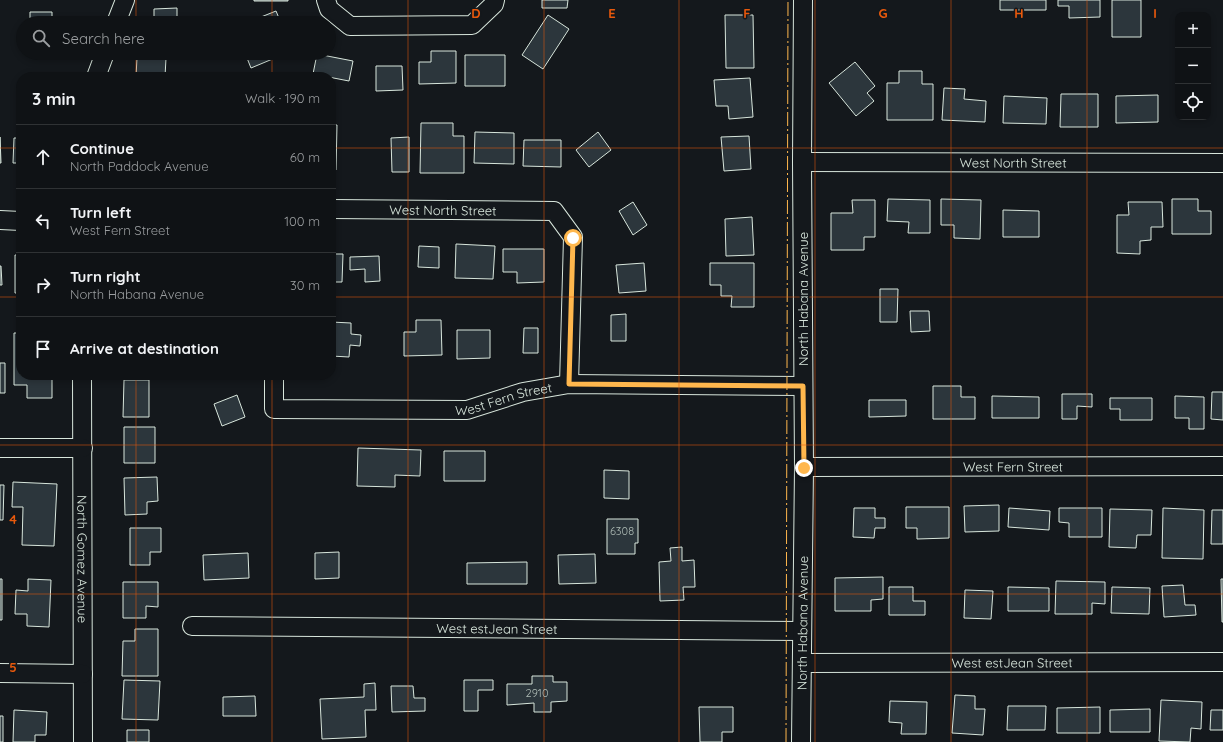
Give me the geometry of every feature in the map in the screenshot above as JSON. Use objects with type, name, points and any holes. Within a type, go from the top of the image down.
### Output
[{"type":"street","points":[[119,16],[125,0]]},
{"type":"street","points":[[326,0],[329,8],[350,26],[358,26],[472,25],[494,4],[495,0]]},
{"type":"street","name":"North Habana Avenue","points":[[801,742],[804,468],[802,162],[803,0]]},
{"type":"street","points":[[98,72],[102,60]]},
{"type":"street","name":"West North Street","points":[[802,162],[1223,163]]},
{"type":"street","name":"West North Street","points":[[336,209],[554,211],[573,238],[569,384]]},
{"type":"street","points":[[0,220],[16,221]]},
{"type":"street","name":"North Gomez Avenue","points":[[82,380],[83,742]]},
{"type":"street","name":"West Fern Street","points":[[274,380],[274,409],[467,410],[523,392],[569,384],[803,386]]},
{"type":"street","points":[[0,448],[82,448]]},
{"type":"street","name":"West Fern Street","points":[[804,468],[1223,466]]},
{"type":"street","name":"West estJean Street","points":[[192,626],[802,631]]},
{"type":"street","name":"West estJean Street","points":[[802,663],[1223,662]]},
{"type":"street","points":[[0,673],[82,674]]},
{"type":"building","points":[[288,0],[288,1],[254,1]]},
{"type":"building","points":[[542,0],[568,0],[567,8],[542,8]]},
{"type":"building","points":[[1000,0],[1046,0],[1046,10],[1000,10]]},
{"type":"building","points":[[1058,0],[1100,0],[1100,17],[1069,18],[1069,6],[1058,6]]},
{"type":"building","points":[[1112,0],[1141,0],[1141,37],[1112,37]]},
{"type":"building","points":[[177,8],[177,16],[154,16],[154,9]]},
{"type":"building","points":[[276,11],[278,16],[264,16]]},
{"type":"building","points":[[30,12],[52,12],[52,16],[30,16]]},
{"type":"building","points":[[548,15],[569,29],[543,69],[522,55]]},
{"type":"building","points":[[725,15],[753,15],[754,68],[726,68]]},
{"type":"building","points":[[431,51],[456,51],[456,83],[419,84],[419,62],[431,62]]},
{"type":"building","points":[[465,55],[505,55],[505,86],[465,86]]},
{"type":"building","points":[[336,58],[353,61],[349,81],[336,78],[336,72],[313,72],[316,60],[336,60]]},
{"type":"building","points":[[137,60],[166,60],[165,72],[136,72]]},
{"type":"building","points":[[248,60],[270,60],[251,68]]},
{"type":"building","points":[[855,62],[875,86],[867,93],[874,101],[856,116],[829,83]]},
{"type":"building","points":[[376,66],[402,66],[403,90],[376,91]]},
{"type":"building","points":[[899,71],[922,71],[922,84],[933,84],[933,120],[887,120],[887,83],[899,83]]},
{"type":"building","points":[[750,78],[753,117],[729,119],[728,106],[716,106],[714,80]]},
{"type":"building","points":[[944,88],[965,89],[964,99],[986,101],[985,122],[942,120]]},
{"type":"building","points":[[1061,94],[1098,94],[1098,127],[1060,127]]},
{"type":"building","points":[[1158,95],[1158,122],[1116,123],[1116,96]]},
{"type":"building","points":[[1004,96],[1047,98],[1046,124],[1003,123]]},
{"type":"building","points":[[421,123],[453,123],[453,136],[464,136],[464,173],[420,173]]},
{"type":"building","points":[[336,125],[337,125],[336,170]]},
{"type":"building","points":[[475,132],[514,133],[514,164],[474,163]]},
{"type":"building","points":[[598,132],[611,150],[589,167],[576,150]]},
{"type":"building","points":[[749,136],[751,169],[724,171],[721,137]]},
{"type":"building","points":[[0,137],[1,163],[0,163]]},
{"type":"building","points":[[409,137],[409,172],[392,172],[391,138]]},
{"type":"building","points":[[14,138],[16,138],[16,163],[13,163]]},
{"type":"building","points":[[524,140],[561,140],[561,167],[523,166]]},
{"type":"building","points":[[888,199],[930,200],[930,233],[908,233],[909,222],[887,221]]},
{"type":"building","points":[[941,199],[981,200],[980,239],[954,238],[954,225],[941,225]]},
{"type":"building","points":[[1172,199],[1198,199],[1198,211],[1211,211],[1211,234],[1172,234]]},
{"type":"building","points":[[852,200],[875,200],[875,237],[864,237],[864,250],[831,250],[831,213],[853,213]]},
{"type":"building","points":[[633,202],[647,225],[633,235],[619,211]]},
{"type":"building","points":[[1128,202],[1162,202],[1163,227],[1151,227],[1151,240],[1140,241],[1140,254],[1117,253],[1117,215],[1129,215]]},
{"type":"building","points":[[1003,210],[1039,211],[1039,237],[1003,237]]},
{"type":"building","points":[[752,217],[754,255],[726,256],[725,219]]},
{"type":"building","points":[[456,244],[495,246],[493,279],[455,278]]},
{"type":"building","points":[[419,246],[439,247],[439,268],[418,267]]},
{"type":"building","points":[[503,249],[544,249],[544,282],[517,283],[517,272],[503,272]]},
{"type":"building","points":[[336,254],[343,254],[342,282],[336,282]]},
{"type":"building","points":[[15,255],[16,255],[16,293]]},
{"type":"building","points":[[379,256],[380,281],[365,282],[365,269],[350,270],[350,257]]},
{"type":"building","points":[[644,263],[646,291],[619,293],[616,265]]},
{"type":"building","points":[[710,263],[754,263],[754,307],[731,307],[732,296],[721,296],[721,285],[710,285]]},
{"type":"building","points":[[1,266],[2,285],[0,285]]},
{"type":"building","points":[[880,289],[898,289],[897,322],[880,322]]},
{"type":"building","points":[[910,311],[929,311],[930,331],[911,332]]},
{"type":"building","points":[[626,314],[626,341],[611,341],[611,315]]},
{"type":"building","points":[[416,320],[441,320],[442,355],[404,356],[404,332],[416,332]]},
{"type":"building","points":[[336,322],[351,323],[351,334],[361,335],[360,346],[350,345],[349,357],[336,356]]},
{"type":"building","points":[[524,328],[538,328],[538,353],[523,353]]},
{"type":"building","points":[[457,330],[490,330],[490,358],[457,359]]},
{"type":"building","points":[[14,333],[16,333],[16,380],[52,380],[52,398],[27,398],[27,385],[14,385]]},
{"type":"building","points":[[0,363],[5,363],[5,393],[0,393]]},
{"type":"building","points":[[124,380],[149,380],[149,417],[123,417]]},
{"type":"building","points":[[933,386],[961,386],[961,397],[975,397],[975,419],[933,419]]},
{"type":"building","points":[[1212,392],[1223,392],[1223,420],[1211,419]]},
{"type":"building","points":[[1062,394],[1092,394],[1092,407],[1077,406],[1077,419],[1062,419]]},
{"type":"building","points":[[237,395],[245,417],[222,426],[214,404]]},
{"type":"building","points":[[992,396],[1039,397],[1039,418],[992,418]]},
{"type":"building","points":[[1175,396],[1204,397],[1204,429],[1189,429],[1189,418],[1175,418]]},
{"type":"building","points":[[1110,398],[1152,398],[1152,420],[1120,420],[1120,409],[1110,409]]},
{"type":"building","points":[[869,400],[906,400],[906,416],[869,417]]},
{"type":"building","points":[[124,427],[155,427],[155,463],[124,463]]},
{"type":"building","points":[[358,448],[421,450],[420,476],[395,475],[395,487],[357,486]]},
{"type":"building","points":[[444,451],[485,451],[485,481],[444,481]]},
{"type":"building","points":[[604,470],[629,471],[629,499],[604,498]]},
{"type":"building","points":[[157,477],[158,501],[147,502],[147,514],[125,515],[124,478]]},
{"type":"building","points":[[13,482],[57,484],[54,546],[22,545],[23,507],[12,507]]},
{"type":"building","points":[[0,485],[4,485],[3,520],[0,520]]},
{"type":"building","points":[[999,505],[999,531],[965,532],[964,506]]},
{"type":"building","points":[[906,507],[949,507],[949,538],[917,539],[917,528],[906,528]]},
{"type":"building","points":[[854,508],[875,508],[875,518],[885,518],[885,528],[875,528],[874,538],[853,537]]},
{"type":"building","points":[[1009,508],[1050,511],[1049,530],[1008,527]]},
{"type":"building","points":[[1059,508],[1102,508],[1102,537],[1069,537],[1069,523],[1059,522]]},
{"type":"building","points":[[1163,508],[1204,510],[1203,559],[1162,558]]},
{"type":"building","points":[[1110,509],[1152,510],[1151,535],[1137,535],[1136,548],[1109,547]]},
{"type":"building","points":[[1212,510],[1223,510],[1223,544],[1211,544]]},
{"type":"building","points":[[607,519],[638,519],[638,543],[635,543],[635,554],[607,554]]},
{"type":"building","points":[[130,528],[161,528],[161,552],[150,552],[150,565],[130,565]]},
{"type":"building","points":[[682,547],[682,561],[694,560],[695,587],[683,587],[684,600],[660,601],[659,562],[671,561],[670,548]]},
{"type":"building","points":[[339,552],[339,578],[315,579],[315,553]]},
{"type":"building","points":[[248,553],[249,578],[204,580],[203,555]]},
{"type":"building","points":[[595,554],[596,583],[559,584],[558,555]]},
{"type":"building","points":[[527,562],[527,584],[467,584],[467,563]]},
{"type":"building","points":[[883,577],[883,599],[871,600],[871,611],[835,611],[835,578]]},
{"type":"building","points":[[0,579],[2,579],[2,620],[0,620]]},
{"type":"building","points":[[28,579],[51,580],[49,627],[27,626],[27,614],[15,614],[16,590],[28,591]]},
{"type":"building","points":[[1221,579],[1223,579],[1223,622],[1222,622]]},
{"type":"building","points":[[1056,581],[1105,582],[1105,604],[1092,603],[1092,614],[1055,614]]},
{"type":"building","points":[[123,582],[158,582],[158,607],[146,606],[146,618],[123,618]]},
{"type":"building","points":[[1183,585],[1185,605],[1195,605],[1196,615],[1164,617],[1162,586]]},
{"type":"building","points":[[889,587],[913,587],[913,601],[925,601],[925,615],[889,615]]},
{"type":"building","points":[[1008,587],[1049,588],[1049,611],[1008,611]]},
{"type":"building","points":[[1112,587],[1150,588],[1149,614],[1111,613]]},
{"type":"building","points":[[965,590],[993,591],[991,619],[964,618]]},
{"type":"building","points":[[135,629],[158,629],[158,676],[122,676],[123,641],[135,641]]},
{"type":"building","points":[[532,676],[553,676],[553,682],[567,682],[567,701],[551,702],[551,712],[534,712],[534,703],[507,705],[507,684],[532,684]]},
{"type":"building","points":[[124,680],[160,681],[158,720],[122,719]]},
{"type":"building","points":[[464,680],[493,680],[493,690],[478,690],[478,711],[464,711]]},
{"type":"building","points":[[375,683],[376,710],[365,710],[366,737],[322,739],[320,699],[364,697],[364,684]]},
{"type":"building","points":[[391,686],[413,686],[414,698],[425,698],[425,711],[392,712]]},
{"type":"building","points":[[955,695],[975,696],[975,709],[985,709],[983,735],[952,733]]},
{"type":"building","points":[[255,696],[256,716],[223,716],[223,697]]},
{"type":"building","points":[[1161,700],[1202,702],[1201,729],[1191,728],[1190,742],[1159,741]]},
{"type":"building","points":[[890,701],[927,702],[926,734],[901,734],[902,723],[889,722]]},
{"type":"building","points":[[1008,706],[1046,706],[1045,730],[1007,730]]},
{"type":"building","points":[[699,707],[733,707],[733,732],[722,732],[722,742],[700,742]]},
{"type":"building","points":[[1100,707],[1100,733],[1057,733],[1057,708]]},
{"type":"building","points":[[1150,709],[1150,732],[1110,732],[1110,710]]},
{"type":"building","points":[[14,710],[47,712],[46,735],[35,735],[35,742],[13,742]]},
{"type":"building","points":[[1211,710],[1223,710],[1223,730],[1210,730]]},
{"type":"building","points":[[0,716],[3,716],[3,742],[0,742]]},
{"type":"building","points":[[127,730],[149,730],[149,742],[127,742]]},
{"type":"power","points":[[786,742],[788,0]]},
{"type":"route","points":[[573,238],[569,384],[803,386],[804,468]]}]
